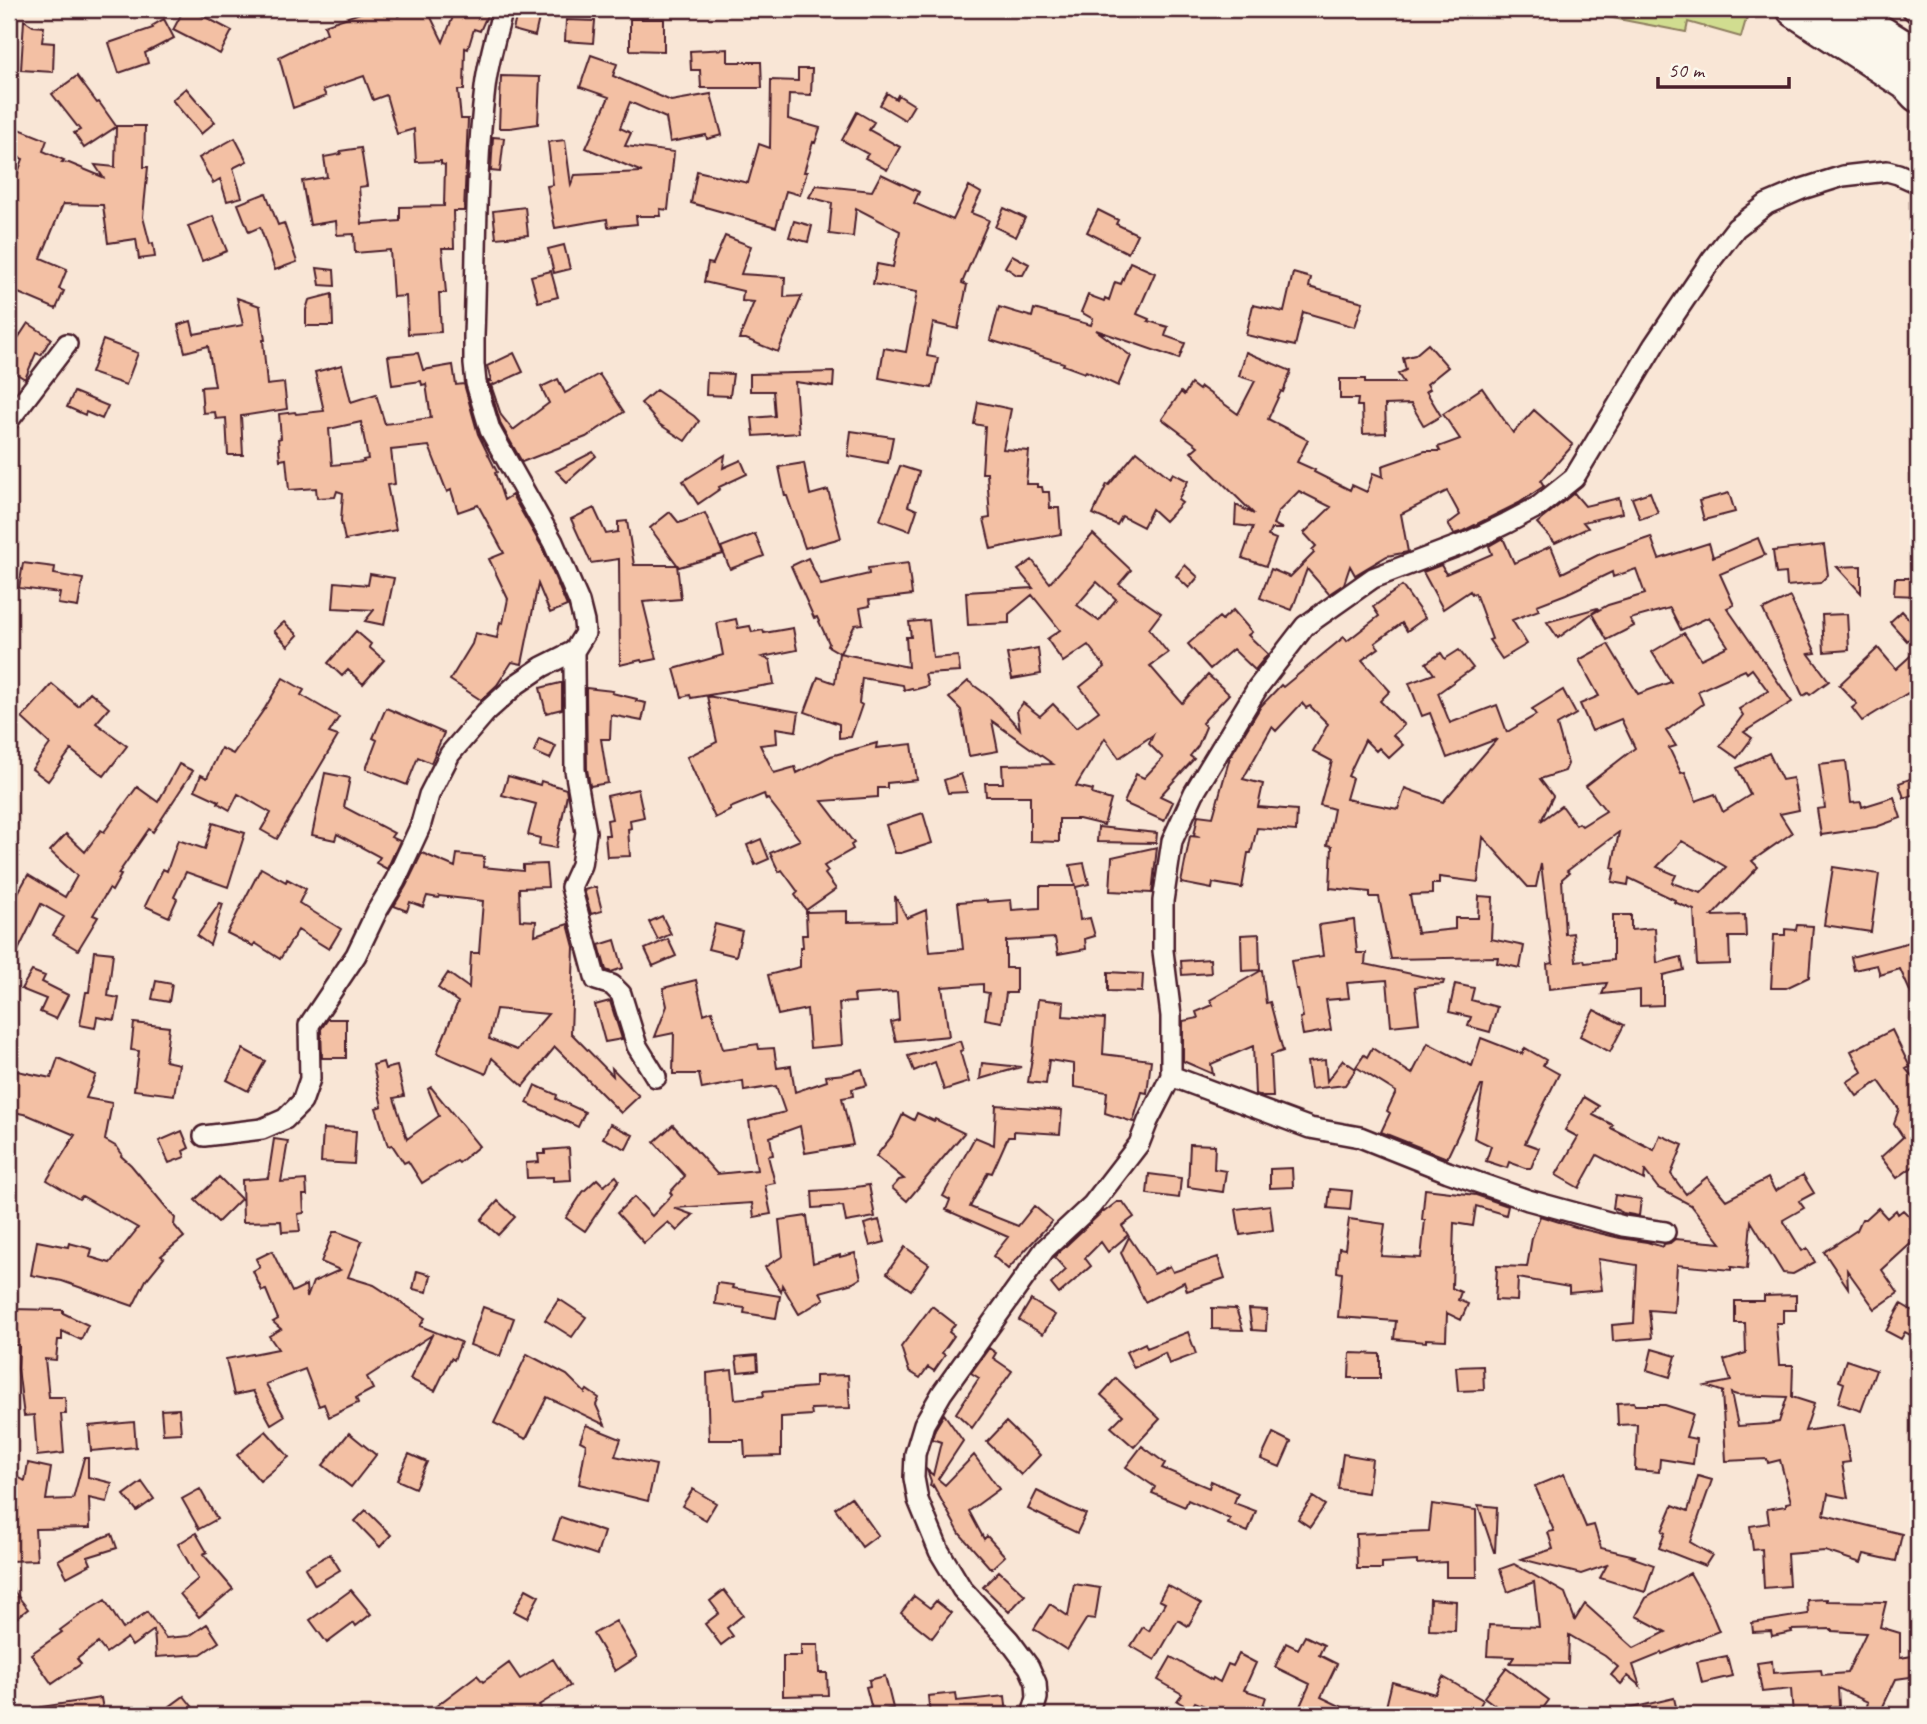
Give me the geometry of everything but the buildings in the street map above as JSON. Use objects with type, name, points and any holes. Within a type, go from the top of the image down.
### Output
[{"type":"highway","points":[[1795,9],[1907,82],[1918,94]]},
{"type":"highway","points":[[1841,9],[1918,60]]},
{"type":"street","points":[[503,9],[485,86],[478,170],[474,364],[476,383],[490,430],[553,542],[579,602],[585,633],[574,651],[575,770],[586,832],[581,865],[571,887],[596,980],[612,985],[621,995],[637,1046],[656,1077]]},
{"type":"street","points":[[1912,9],[1918,15]]},
{"type":"street","points":[[1032,1715],[1038,1698],[1036,1683],[1029,1667],[1009,1640],[962,1589],[939,1551],[918,1500],[914,1478],[915,1454],[924,1424],[942,1393],[1045,1249],[1092,1205],[1139,1144],[1171,1076],[1171,1016],[1163,951],[1163,901],[1172,841],[1194,793],[1258,687],[1305,626],[1373,578],[1468,542],[1497,528],[1539,506],[1574,478],[1654,345],[1736,228],[1767,204],[1843,176],[1887,171],[1918,183]]},
{"type":"street","points":[[9,420],[67,344]]},
{"type":"street","points":[[204,1136],[262,1129],[285,1119],[302,1102],[310,1079],[309,1025],[356,955],[377,911],[396,881],[420,827],[429,795],[450,754],[486,712],[517,684],[542,667],[574,651]]},
{"type":"street","points":[[1171,1076],[1310,1128],[1360,1138],[1528,1200],[1623,1226],[1665,1232]]},
{"type":"green space","points":[[1555,9],[1749,9],[1741,37],[1688,22],[1686,32]]}]
